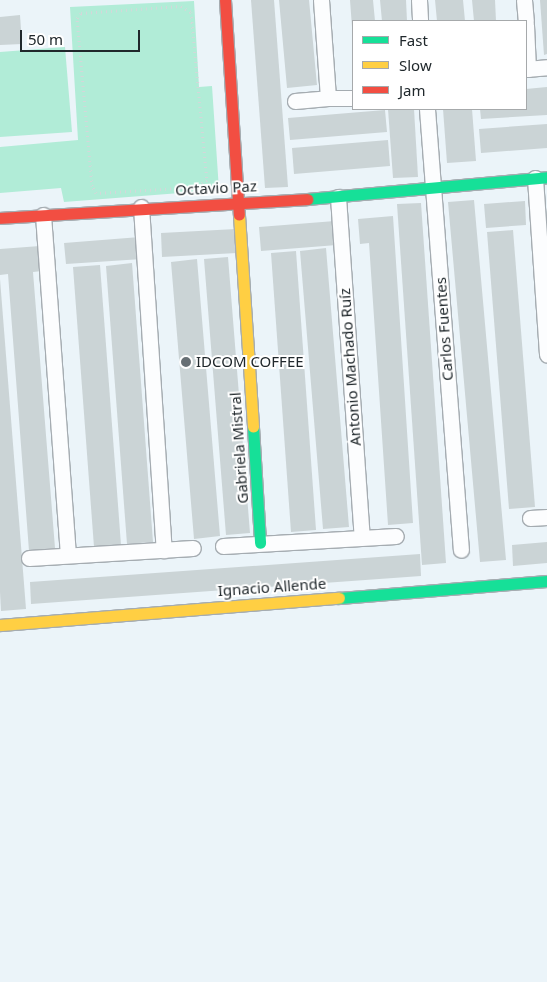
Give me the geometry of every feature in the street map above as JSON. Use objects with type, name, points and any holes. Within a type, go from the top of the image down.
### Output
[{"type":"street","name":"Gabriela Mistral","points":[[226,0],[260,543]]},
{"type":"street","points":[[321,0],[328,98]]},
{"type":"street","points":[[418,0],[420,20]]},
{"type":"street","points":[[524,0],[526,20]]},
{"type":"street","points":[[527,69],[547,67]]},
{"type":"street","points":[[295,101],[352,98]]},
{"type":"street","name":"Carlos Fuentes","points":[[427,110],[461,550]]},
{"type":"street","name":"Octavio Paz","points":[[0,218],[141,207],[338,197],[541,177]]},
{"type":"street","points":[[541,177],[547,355]]},
{"type":"street","name":"Antonio Machado Ruíz","points":[[338,197],[362,537]]},
{"type":"street","points":[[141,207],[164,550]]},
{"type":"street","points":[[43,215],[68,555]]},
{"type":"street","points":[[530,518],[547,517]]},
{"type":"street","points":[[223,546],[396,536]]},
{"type":"street","points":[[29,558],[193,548]]},
{"type":"street","name":"Ignacio Allende","points":[[0,625],[547,581]]},
{"type":"path","points":[[181,6],[191,12],[196,88],[201,100],[205,184],[111,193],[93,190],[77,18],[81,12],[117,11],[181,6]]},
{"type":"green space","points":[[194,1],[199,87],[212,86],[219,190],[64,202],[61,188],[0,193],[0,147],[78,140],[70,7]]},
{"type":"green space","points":[[65,47],[72,132],[0,137],[0,52]]},
{"type":"building","points":[[251,0],[274,0],[288,187],[265,188]]},
{"type":"building","points":[[279,0],[309,0],[317,85],[287,88]]},
{"type":"building","points":[[350,0],[373,0],[375,20],[352,20],[352,27]]},
{"type":"building","points":[[380,0],[406,0],[407,20],[382,20]]},
{"type":"building","points":[[435,0],[463,0],[465,20],[437,20]]},
{"type":"building","points":[[472,0],[495,0],[496,20],[474,20]]},
{"type":"building","points":[[540,0],[547,0],[547,54],[544,55]]},
{"type":"building","points":[[20,15],[22,44],[0,45],[0,17]]},
{"type":"building","points":[[547,87],[547,115],[481,119],[480,110],[527,110],[527,89]]},
{"type":"building","points":[[385,110],[387,132],[290,140],[288,118]]},
{"type":"building","points":[[388,110],[414,110],[418,177],[393,178]]},
{"type":"building","points":[[443,110],[472,110],[476,161],[447,163]]},
{"type":"building","points":[[547,124],[547,148],[481,153],[479,129]]},
{"type":"building","points":[[388,140],[390,166],[294,174],[292,148]]},
{"type":"building","points":[[474,200],[506,560],[480,562],[448,202]]},
{"type":"building","points":[[525,201],[526,225],[486,228],[484,204]]},
{"type":"building","points":[[421,203],[446,563],[422,565],[397,204]]},
{"type":"building","points":[[393,216],[413,523],[388,525],[369,243],[360,244],[358,219]]},
{"type":"building","points":[[335,221],[337,245],[261,251],[259,227]]},
{"type":"building","points":[[236,229],[237,253],[162,257],[161,233]]},
{"type":"building","points":[[513,230],[535,507],[509,509],[487,232]]},
{"type":"building","points":[[140,237],[142,259],[66,264],[64,243]]},
{"type":"building","points":[[40,246],[42,271],[33,272],[55,548],[29,551],[8,274],[0,275],[0,249]]},
{"type":"building","points":[[326,248],[349,527],[323,529],[300,251]]},
{"type":"building","points":[[296,251],[316,530],[291,532],[271,253]]},
{"type":"building","points":[[228,257],[250,533],[226,535],[204,259]]},
{"type":"building","points":[[197,259],[220,536],[194,539],[171,262]]},
{"type":"building","points":[[132,263],[153,542],[127,544],[106,266]]},
{"type":"building","points":[[100,265],[121,545],[94,547],[73,267]]},
{"type":"building","points":[[0,279],[26,609],[1,611],[0,592]]},
{"type":"building","points":[[547,542],[547,563],[513,566],[512,545]]},
{"type":"building","points":[[420,554],[421,576],[31,604],[30,582]]},
{"type":"traffic: fast","points":[[307,199],[547,177]]},
{"type":"traffic: fast","points":[[253,427],[260,543]]},
{"type":"traffic: fast","points":[[339,598],[547,581]]},
{"type":"traffic: slow","points":[[239,215],[253,427]]},
{"type":"traffic: slow","points":[[0,625],[339,598]]},
{"type":"traffic: jam","points":[[225,0],[239,215]]},
{"type":"traffic: jam","points":[[0,218],[307,199]]},
{"type":"place","name":"IDCOM COFFEE","points":[[186,362]]}]
